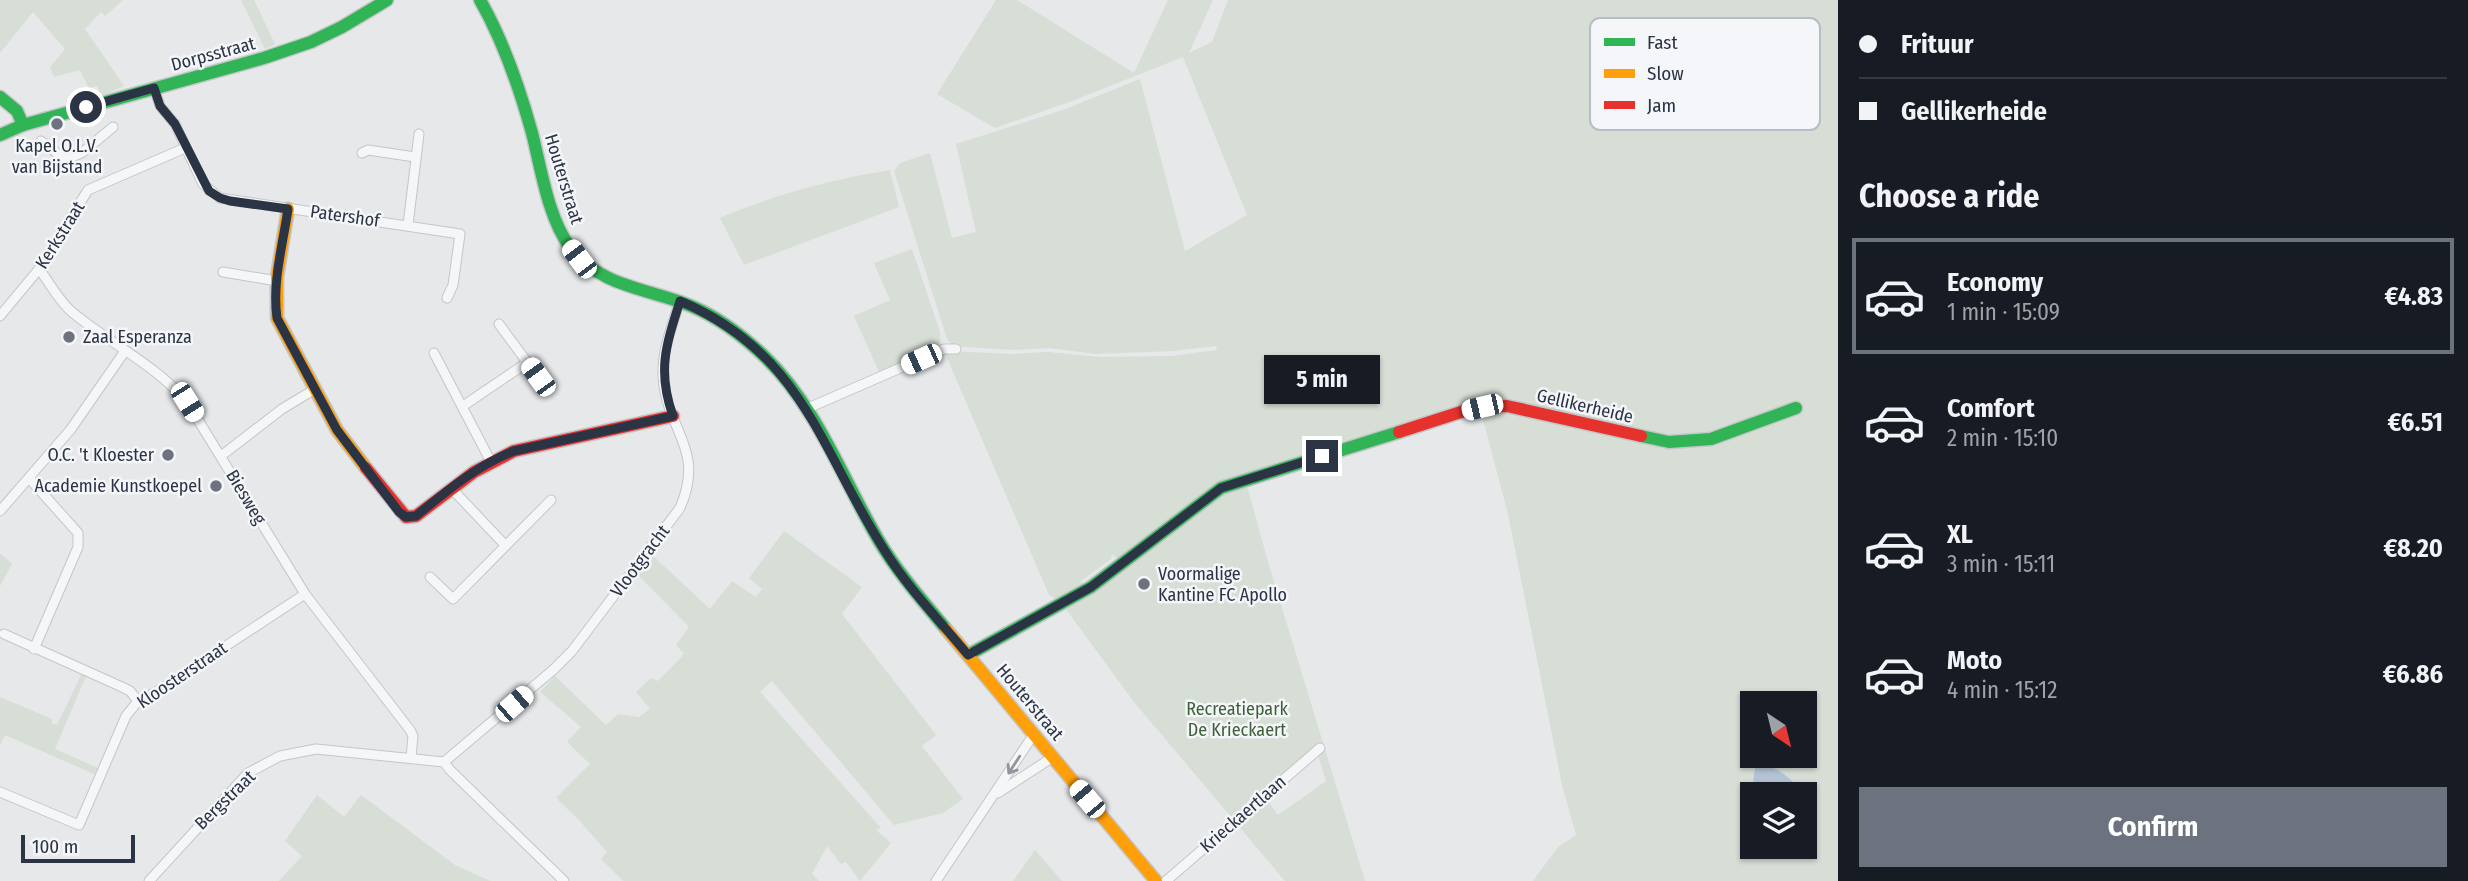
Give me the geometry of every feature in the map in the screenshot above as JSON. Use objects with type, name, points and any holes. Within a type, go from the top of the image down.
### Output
[{"type":"street","name":"Dorpsstraat","points":[[0,135],[23,125],[311,43],[387,0]]},
{"type":"street","name":"Houterstraat","points":[[480,0],[511,61],[553,212],[567,244],[579,259],[602,277],[619,285],[680,301],[714,318],[766,357],[788,382],[806,409],[885,552],[899,572],[1156,881]]},
{"type":"street","points":[[154,88],[160,106],[175,124],[185,148]]},
{"type":"street","points":[[0,97],[17,111],[23,125]]},
{"type":"street","points":[[41,141],[66,160],[83,152],[113,127]]},
{"type":"street","points":[[408,225],[419,134]]},
{"type":"street","name":"Patershof","points":[[185,148],[204,184],[220,198],[460,234],[453,285],[447,298]]},
{"type":"street","name":"Kerkstraat","points":[[0,316],[39,269],[88,190],[185,148]]},
{"type":"street","points":[[362,153],[368,150],[415,157]]},
{"type":"street","points":[[288,209],[277,281],[277,318],[337,430],[399,512],[406,517],[416,516],[490,460],[514,451],[673,416]]},
{"type":"street","name":"Biesweg","points":[[39,269],[71,311],[178,392],[221,456],[305,594],[410,730],[413,736],[411,757]]},
{"type":"street","points":[[223,272],[277,281]]},
{"type":"street","name":"Vlootgracht","points":[[444,762],[572,651],[680,508],[687,491],[690,469],[687,453],[666,396],[663,376],[664,357],[680,301]]},
{"type":"street","points":[[499,324],[538,377]]},
{"type":"street","points":[[806,409],[944,349],[956,349]]},
{"type":"street","points":[[0,511],[71,429],[125,351]]},
{"type":"street","points":[[434,353],[490,460]]},
{"type":"street","points":[[463,406],[528,362]]},
{"type":"street","points":[[221,456],[315,389]]},
{"type":"street","name":"Gellikerheide","points":[[968,655],[1091,587],[1221,488],[1464,411],[1507,406],[1669,442],[1711,439],[1796,408]]},
{"type":"street","points":[[29,478],[78,533],[78,547],[34,649]]},
{"type":"street","points":[[451,488],[505,545]]},
{"type":"street","points":[[430,577],[453,599],[551,500]]},
{"type":"street","name":"Kloosterstraat","points":[[0,792],[79,825],[126,716],[138,701],[156,692],[305,594]]},
{"type":"street","points":[[4,635],[122,687],[130,691],[138,701]]},
{"type":"street","points":[[936,881],[1034,734]]},
{"type":"street","name":"Krieckaertlaan","points":[[1166,881],[1320,748]]},
{"type":"street","name":"Bergstraat","points":[[149,881],[248,773],[281,755],[316,749],[444,762]]},
{"type":"street","points":[[994,796],[1053,757]]},
{"type":"street","points":[[444,762],[564,881]]},
{"type":"green space","points":[[0,0],[123,0],[105,16],[101,12],[85,29],[124,86],[101,96],[97,86],[89,88],[80,70],[54,77],[50,67],[65,49],[33,12],[0,53]]},
{"type":"green space","points":[[241,0],[254,0],[275,44],[265,49]]},
{"type":"green space","name":"Recreatiepark De Krieckaert","points":[[996,0],[1017,0],[1134,73],[1168,0],[1213,0],[1189,53],[1212,42],[1228,0],[1838,0],[1838,881],[1533,881],[1558,847],[1576,835],[1562,785],[1508,514],[1481,412],[1246,482],[1365,881],[1285,881],[1134,702],[1065,608],[1125,565],[1112,554],[1111,559],[1081,581],[1084,588],[1062,601],[1049,595],[944,351],[1012,354],[1048,352],[1101,357],[1172,356],[1216,350],[1217,346],[1096,354],[1049,348],[1011,350],[953,346],[947,339],[894,171],[900,163],[930,153],[952,238],[976,232],[956,144],[1063,110],[1140,79],[1185,251],[1247,215],[1183,57],[995,128],[937,94]],"holes":[[[1318,755],[1326,781],[1278,815],[1266,798]]]},
{"type":"green space","points":[[890,170],[899,207],[744,265],[720,218],[804,189]]},
{"type":"green space","points":[[912,249],[940,332],[940,342],[936,348],[880,374],[854,316],[890,300],[874,263]]},
{"type":"green space","points":[[784,531],[862,587],[842,614],[936,735],[922,746],[963,799],[943,813],[894,825],[772,681],[760,692],[881,828],[876,830],[891,843],[860,881],[846,862],[841,864],[827,846],[812,874],[819,881],[623,881],[601,859],[607,852],[556,798],[590,764],[567,742],[581,727],[540,692],[555,676],[606,725],[618,714],[639,717],[650,709],[636,692],[651,678],[658,681],[684,654],[676,645],[689,627],[637,574],[652,555],[710,609],[732,581],[756,597],[762,589],[749,578]]},
{"type":"green space","points":[[0,553],[12,564],[0,586]]},
{"type":"green space","points":[[82,673],[86,676],[55,749],[98,768],[94,774],[5,735],[0,745],[0,697],[52,719],[52,723],[57,725]]},
{"type":"green space","points":[[317,795],[344,817],[361,795],[455,865],[490,881],[279,881],[302,856],[285,841]]},
{"type":"green space","points":[[1035,850],[1062,881],[1013,881]]},
{"type":"water","points":[[1755,768],[1774,768],[1792,782],[1754,782]]},
{"type":"traffic: fast","points":[[0,135],[23,125],[264,58],[311,42],[387,0]]},
{"type":"traffic: fast","points":[[480,0],[510,65],[522,98],[551,207],[570,247],[582,261],[611,279],[675,300],[712,316],[740,335],[765,357],[800,398],[886,553],[946,629]]},
{"type":"traffic: fast","points":[[0,97],[17,111],[23,125]]},
{"type":"traffic: fast","points":[[1641,436],[1669,442],[1711,439],[1796,408]]},
{"type":"traffic: fast","points":[[968,655],[1091,587],[1221,488],[1399,432]]},
{"type":"traffic: slow","points":[[288,209],[277,277],[277,318],[337,430],[366,468]]},
{"type":"traffic: slow","points":[[946,629],[1156,881]]},
{"type":"traffic: jam","points":[[1399,432],[1464,411],[1507,406],[1641,436]]},
{"type":"traffic: jam","points":[[366,468],[406,517],[416,516],[474,472],[514,451],[673,416]]},
{"type":"place","name":"Kapel O.L.V. van Bijstand","points":[[57,124]]},
{"type":"place","name":"Zaal Esperanza","points":[[69,337]]},
{"type":"place","name":"O.C. 't Kloester","points":[[168,455]]},
{"type":"place","name":"Academie Kunstkoepel","points":[[216,486]]},
{"type":"place","name":"Voormalige Kantine FC Apollo","points":[[1144,584]]},
{"type":"route","points":[[86,107],[154,88],[160,106],[175,124],[209,191],[230,201],[288,209],[277,281],[277,318],[337,430],[399,512],[406,517],[416,516],[490,460],[514,451],[673,416],[666,396],[664,357],[680,301],[739,334],[766,357],[788,382],[819,431],[885,552],[968,655],[1054,610],[1091,587],[1221,488],[1322,456]]}]
